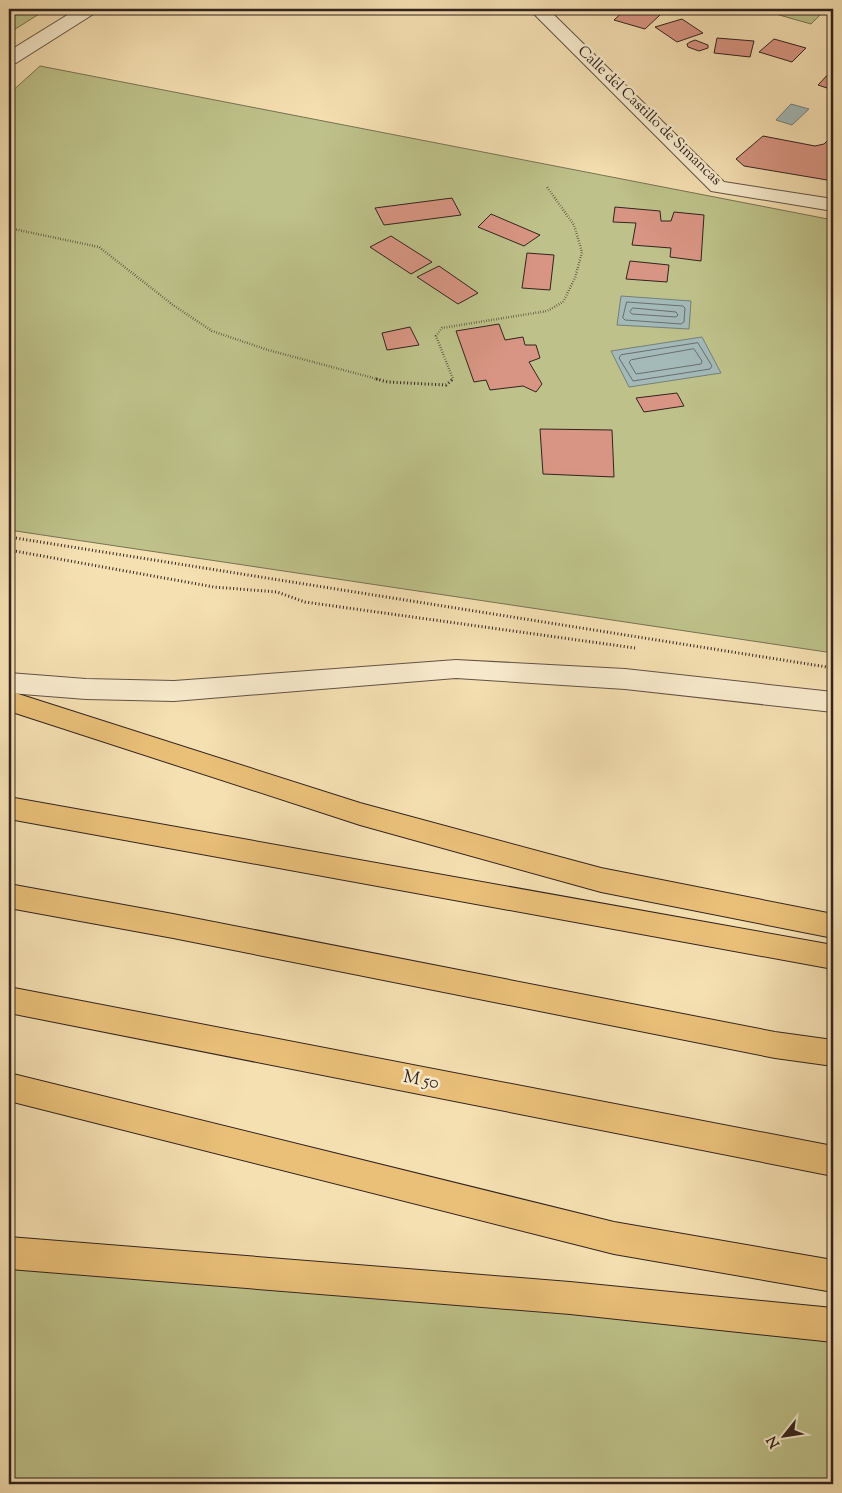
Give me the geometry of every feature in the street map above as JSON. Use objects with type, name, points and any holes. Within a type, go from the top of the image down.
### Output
[{"type":"highway","points":[[9,701],[369,817],[601,880],[833,926]]},
{"type":"highway","points":[[9,808],[833,957]]},
{"type":"highway","points":[[9,896],[173,926],[775,1045],[833,1053]]},
{"type":"highway","name":"M 50","points":[[9,1000],[833,1161]]},
{"type":"highway","points":[[9,1087],[614,1238],[833,1276]]},
{"type":"highway","points":[[9,1253],[560,1298],[833,1325]]},
{"type":"street","points":[[9,39],[59,9]]},
{"type":"street","points":[[9,59],[90,9]]},
{"type":"street","name":"Calle del Castillo de Simancas","points":[[538,9],[718,187],[833,205]]},
{"type":"street","points":[[9,683],[22,686],[174,692],[456,669],[625,679],[833,702]]},
{"type":"path","points":[[9,18],[23,9]]},
{"type":"path","points":[[9,228],[99,247],[173,305],[212,331],[268,350],[388,382],[446,386],[453,379],[436,336],[442,328],[547,311],[563,302],[576,278],[582,252],[574,225],[547,187]]},
{"type":"path","points":[[9,537],[833,668]]},
{"type":"path","points":[[9,550],[214,587],[277,592],[306,602],[637,648]]},
{"type":"green space","points":[[9,9],[47,9],[9,33]]},
{"type":"green space","points":[[758,9],[826,9],[811,24]]},
{"type":"green space","points":[[40,66],[833,220],[833,653],[9,530],[9,94]]},
{"type":"green space","points":[[9,1253],[570,1298],[833,1325],[833,1484],[9,1484]]},
{"type":"water","points":[[791,104],[809,109],[792,125],[776,120]]},
{"type":"water","points":[[621,296],[691,301],[689,329],[617,325]]},
{"type":"water","points":[[702,337],[721,373],[629,387],[611,351]]},
{"type":"building","points":[[626,9],[637,9],[660,15],[645,29],[614,20]]},
{"type":"building","points":[[682,19],[703,33],[677,42],[655,27]]},
{"type":"building","points":[[717,38],[754,41],[750,57],[714,53]]},
{"type":"building","points":[[774,39],[806,48],[792,62],[759,52]]},
{"type":"building","points":[[695,40],[708,45],[708,48],[699,51],[688,47],[687,44]]},
{"type":"building","points":[[833,69],[833,90],[818,85]]},
{"type":"building","points":[[833,135],[833,181],[744,166],[736,159],[763,136],[815,146],[824,144]]},
{"type":"building","points":[[452,198],[461,215],[384,225],[375,208]]},
{"type":"building","points":[[615,207],[660,211],[661,221],[671,221],[674,212],[704,215],[701,261],[670,257],[671,248],[632,245],[636,223],[613,222]]},
{"type":"building","points":[[491,214],[540,235],[524,246],[478,227]]},
{"type":"building","points":[[391,236],[432,262],[411,274],[370,247]]},
{"type":"building","points":[[527,253],[554,255],[550,290],[522,288]]},
{"type":"building","points":[[630,261],[669,265],[667,282],[626,279]]},
{"type":"building","points":[[439,266],[478,293],[458,304],[417,277]]},
{"type":"building","points":[[499,324],[505,340],[523,337],[525,345],[536,345],[540,358],[529,362],[542,384],[536,392],[523,386],[490,390],[486,380],[474,382],[456,331]]},
{"type":"building","points":[[410,327],[419,345],[387,350],[382,333]]},
{"type":"building","points":[[677,393],[684,406],[644,412],[636,398]]},
{"type":"building","points":[[540,429],[612,430],[614,477],[543,474]]}]
